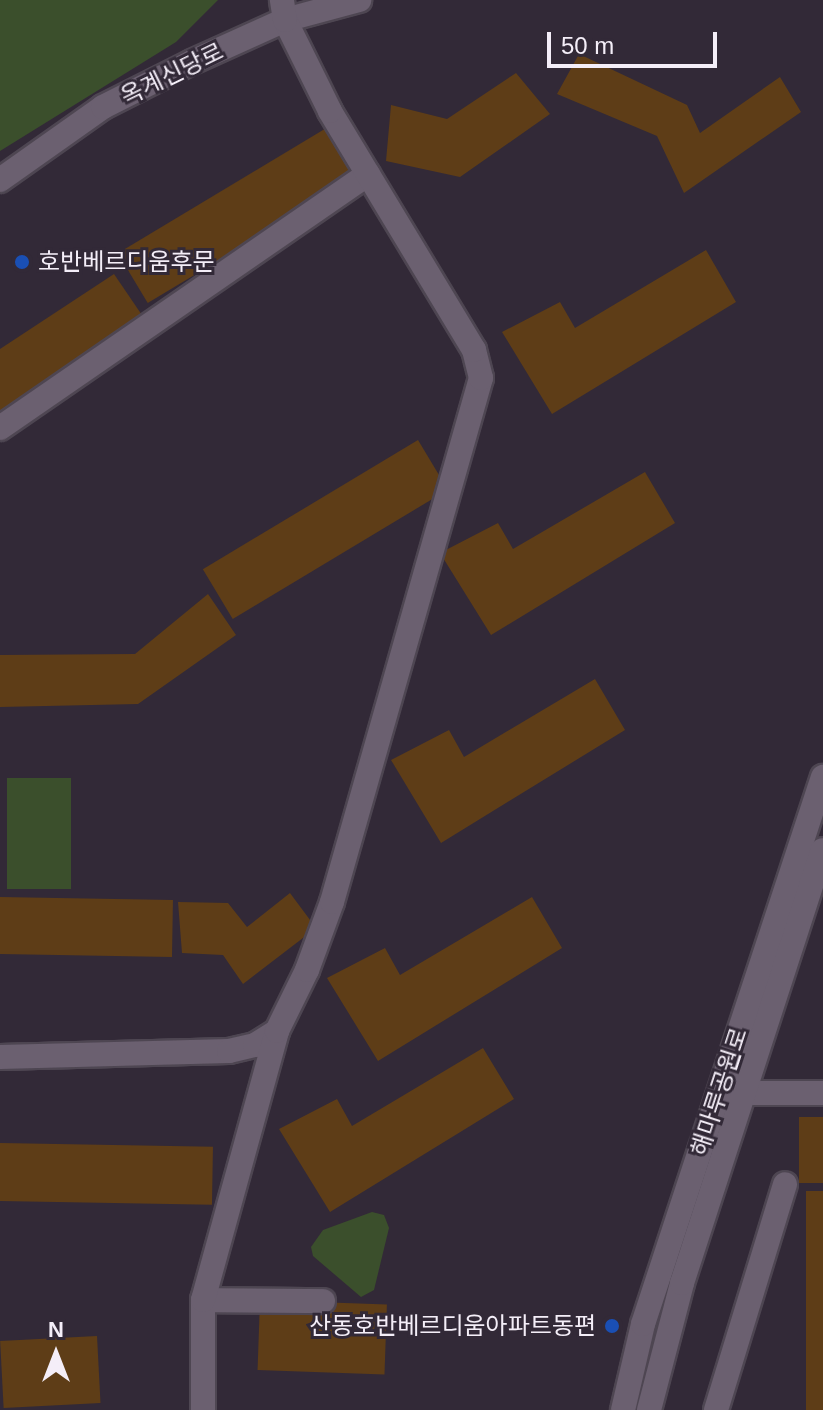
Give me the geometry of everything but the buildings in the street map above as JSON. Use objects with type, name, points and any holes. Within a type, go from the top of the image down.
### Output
[{"type":"street","name":"옥계신당로","points":[[0,180],[103,107],[283,10],[359,0]]},
{"type":"street","points":[[203,1410],[203,1300],[277,1031],[307,970],[332,902],[481,378],[474,350],[330,111],[283,10]]},
{"type":"street","points":[[0,428],[368,174]]},
{"type":"street","name":"해마루공원로","points":[[623,1410],[643,1324],[823,777]]},
{"type":"street","name":"해마루공원로","points":[[649,1410],[682,1283],[823,850]]},
{"type":"street","points":[[0,1057],[229,1051],[255,1045],[277,1031]]},
{"type":"street","points":[[718,1093],[823,1093]]},
{"type":"street","points":[[716,1410],[785,1184]]},
{"type":"street","points":[[203,1300],[323,1301]]},
{"type":"green space","points":[[0,0],[218,0],[176,42],[0,151]]},
{"type":"green space","points":[[7,778],[71,778],[71,889],[7,889]]},
{"type":"green space","points":[[372,1212],[384,1215],[389,1228],[374,1290],[361,1297],[313,1256],[311,1247],[323,1230]]},
{"type":"place","name":"호반베르디움후문","points":[[22,262]]},
{"type":"place","name":"산동호반베르디움아파트동편","points":[[612,1326]]}]
